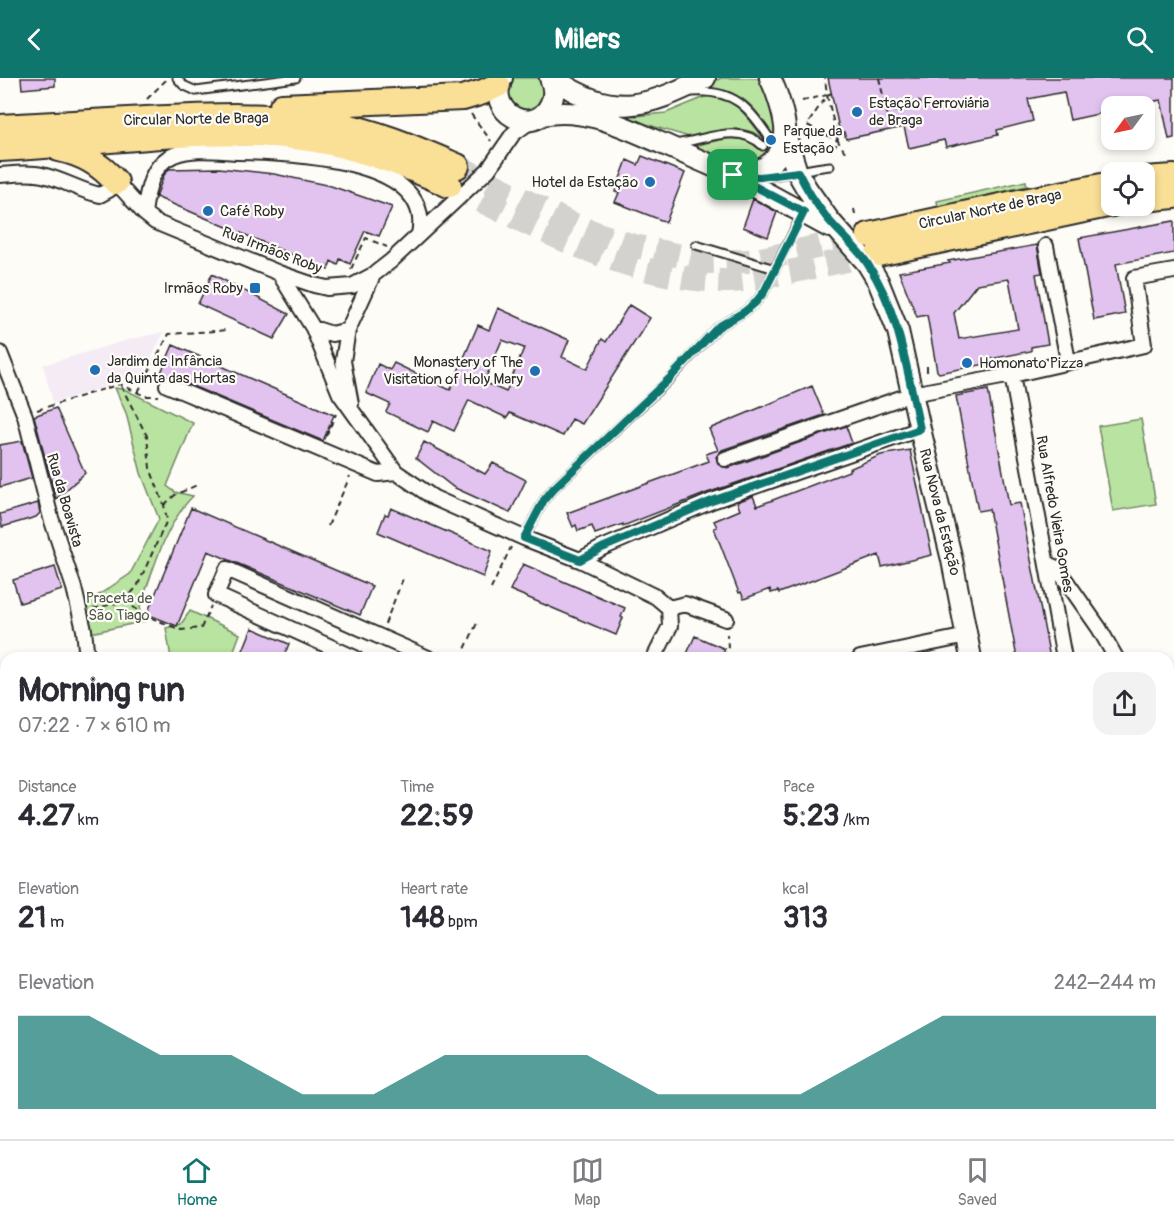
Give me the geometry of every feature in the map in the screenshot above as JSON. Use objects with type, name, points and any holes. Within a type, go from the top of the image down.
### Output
[{"type":"highway","points":[[217,115],[304,104],[382,103],[463,98],[483,92],[500,82]]},
{"type":"highway","name":"Circular Norte de Braga","points":[[0,127],[217,115],[287,117],[334,124],[403,144],[453,175],[403,164],[335,144],[284,136],[222,134],[0,149]]},
{"type":"highway","points":[[48,147],[83,156],[97,164],[116,182]]},
{"type":"highway","points":[[1155,178],[1174,177]]},
{"type":"highway","name":"Circular Norte de Braga","points":[[863,237],[1101,186]]},
{"type":"highway","points":[[1155,199],[1174,196]]},
{"type":"highway","name":"Circular Norte de Braga","points":[[863,237],[1101,205]]},
{"type":"street","points":[[551,78],[585,96],[611,104],[641,104],[671,95],[705,78]]},
{"type":"street","points":[[500,82],[498,96],[502,107],[510,116],[520,120],[537,118],[553,100],[554,91],[551,78]]},
{"type":"street","name":"Rua Nova da Estação","points":[[773,81],[778,137],[814,200],[863,237],[867,262],[878,281],[898,332],[952,560],[970,652]]},
{"type":"street","name":"Rua Nova da Estação","points":[[537,118],[562,112],[614,123],[740,175],[804,212],[863,237]]},
{"type":"street","name":"Rua Irmãos Roby","points":[[116,182],[155,222],[279,273],[327,288],[351,286],[373,275],[419,234],[488,170],[513,134],[537,118]]},
{"type":"street","points":[[740,175],[766,166],[775,158],[781,149],[778,137]]},
{"type":"street","points":[[144,213],[147,192],[155,170],[173,155],[197,150],[299,154],[359,166],[390,178],[408,191],[420,214],[422,222],[419,234]]},
{"type":"street","points":[[0,175],[18,173],[42,175],[87,193],[100,195],[116,182]]},
{"type":"street","points":[[1046,246],[1068,361]]},
{"type":"street","points":[[725,459],[912,394],[1012,375],[1144,345],[1134,278],[1174,271]]},
{"type":"street","points":[[279,273],[313,328],[345,409],[396,472],[434,498],[518,541],[580,560],[656,597],[669,608],[670,626],[657,652]]},
{"type":"street","points":[[345,409],[343,361],[348,330],[373,275]]},
{"type":"street","points":[[313,328],[332,334],[348,330]]},
{"type":"street","name":"Rua da Boavista","points":[[0,353],[25,416],[51,518],[74,588],[84,630],[86,652]]},
{"type":"street","name":"Rua Alfredo Vieira Gomes","points":[[1012,375],[1063,652]]},
{"type":"street","points":[[165,391],[378,474],[396,472]]},
{"type":"street","points":[[580,560],[602,548],[712,501],[920,429]]},
{"type":"street","points":[[1047,564],[1058,568],[1113,652]]},
{"type":"street","points":[[342,652],[216,595],[226,569],[380,638],[395,652]]},
{"type":"street","points":[[669,608],[685,604],[726,619]]},
{"type":"street","points":[[889,652],[967,636]]},
{"type":"lane","points":[[177,78],[183,85],[196,91],[296,78]]},
{"type":"lane","points":[[671,95],[702,92],[731,97],[745,106],[778,137]]},
{"type":"lane","points":[[664,145],[737,133],[752,137],[764,146]]},
{"type":"lane","points":[[740,175],[760,177],[830,166]]},
{"type":"lane","points":[[518,541],[553,489],[670,378],[718,327],[755,303],[764,292],[804,212]]},
{"type":"lane","points":[[696,245],[775,269]]},
{"type":"path","points":[[825,78],[837,143]]},
{"type":"path","points":[[879,78],[891,130]]},
{"type":"path","points":[[802,101],[832,93]]},
{"type":"path","points":[[827,95],[807,125],[837,143],[845,152]]},
{"type":"path","points":[[469,111],[492,143]]},
{"type":"path","points":[[813,150],[837,143]]},
{"type":"path","points":[[854,209],[863,237]]},
{"type":"path","points":[[348,278],[366,238],[393,250]]},
{"type":"path","points":[[138,393],[169,333],[229,330]]},
{"type":"path","points":[[927,366],[927,373]]},
{"type":"path","points":[[96,608],[124,601],[137,587],[167,520],[164,505],[150,468],[147,436],[120,384]]},
{"type":"path","points":[[37,410],[120,384],[145,396],[165,391]]},
{"type":"path","points":[[323,443],[345,409]]},
{"type":"path","points":[[328,525],[350,476]]},
{"type":"path","points":[[164,505],[175,495],[197,485]]},
{"type":"path","points":[[491,589],[518,541]]},
{"type":"path","points":[[380,638],[404,576]]},
{"type":"path","points":[[124,601],[147,616],[181,630],[201,628],[216,595]]},
{"type":"path","points":[[726,619],[728,647],[726,652]]},
{"type":"path","points":[[464,652],[477,623]]},
{"type":"shaded area","name":"Jardim de Infância da Quinta das Hortas","points":[[164,332],[143,375],[53,403],[43,365],[131,339]]},
{"type":"green space","points":[[511,78],[542,78],[548,90],[538,112],[513,111],[505,88]]},
{"type":"green space","points":[[721,78],[757,78],[769,98],[778,135],[776,144],[759,164],[738,166],[691,146],[735,138],[751,143],[760,149],[774,137],[761,117],[747,102],[730,93],[706,88]]},
{"type":"green space","points":[[561,95],[636,116],[666,113],[707,96],[720,98],[737,105],[764,138],[753,132],[735,128],[689,137],[602,111],[560,107]]},
{"type":"green space","points":[[1026,181],[1027,186],[938,207],[937,201]]},
{"type":"green space","name":"Praceta de São Tiago","points":[[115,388],[126,390],[193,423],[167,486],[175,492],[193,496],[183,507],[167,534],[155,563],[140,607],[145,621],[91,633],[85,604],[130,574],[159,519],[141,473],[126,413]]},
{"type":"green space","points":[[1141,419],[1156,504],[1113,511],[1098,426]]},
{"type":"green space","points":[[190,611],[240,634],[233,652],[170,652],[166,628],[181,624]]},
{"type":"building","points":[[21,78],[55,78],[55,86],[22,89]]},
{"type":"building","points":[[828,78],[1174,78],[1174,138],[1169,139],[1161,100],[1155,101],[1155,96],[1101,96],[1101,113],[1070,120],[1064,92],[1028,99],[1033,121],[997,130],[998,135],[946,147],[944,140],[909,148],[904,127],[846,139],[844,132],[840,133]]},
{"type":"building","name":"Hotel da Estação","points":[[642,156],[685,173],[666,222],[615,202],[619,193],[615,192],[627,160],[638,165]]},
{"type":"building","points":[[219,168],[274,174],[331,186],[392,207],[379,236],[365,231],[350,264],[340,259],[338,265],[331,261],[328,270],[156,197],[164,175],[169,169]]},
{"type":"building","points":[[753,199],[777,212],[768,237],[743,227]]},
{"type":"building","points":[[1174,221],[1174,253],[1116,264],[1125,314],[1094,320],[1079,238]]},
{"type":"building","points":[[1037,245],[1042,273],[1036,274],[1048,344],[1031,347],[1031,351],[990,359],[991,363],[939,373],[927,315],[917,317],[899,272],[950,263],[948,261]],"holes":[[[1009,279],[1018,329],[959,339],[954,313],[977,284]]]},
{"type":"building","points":[[212,274],[289,314],[274,339],[198,304]]},
{"type":"building","name":"Monastery of The Visitation of Holy Mary","points":[[629,305],[650,318],[582,424],[572,419],[563,436],[510,413],[507,418],[469,400],[454,431],[433,421],[428,432],[386,412],[390,404],[366,393],[378,364],[390,370],[394,363],[450,390],[478,325],[489,330],[498,308],[569,340],[562,357],[587,369],[602,339],[606,342]],"holes":[[[502,340],[524,348],[506,392],[484,382]]]},
{"type":"building","points":[[173,345],[334,415],[323,441],[171,377],[160,375]]},
{"type":"building","points":[[812,386],[824,415],[722,450],[716,457],[719,465],[728,468],[846,426],[852,443],[707,493],[623,526],[623,524],[595,534],[592,526],[578,531],[576,525],[573,527],[567,513],[709,461],[706,454],[718,450],[709,429]]},
{"type":"building","points":[[988,390],[1009,505],[1020,503],[1049,652],[1016,652],[989,509],[978,511],[956,396]]},
{"type":"building","points":[[56,408],[85,473],[56,499],[34,416]]},
{"type":"building","points":[[22,441],[32,478],[0,487],[0,445]]},
{"type":"building","points":[[424,442],[485,474],[493,463],[526,480],[510,513],[453,487],[416,458]]},
{"type":"building","points":[[910,450],[932,555],[882,567],[879,555],[779,593],[778,591],[771,593],[770,589],[744,599],[741,592],[739,593],[714,528],[717,527],[714,521],[740,510],[737,502],[753,496],[757,506],[849,471],[881,455]]},
{"type":"building","points":[[38,503],[40,513],[36,517],[2,527],[0,514]]},
{"type":"building","points":[[191,508],[372,586],[360,615],[208,551],[177,626],[147,614]]},
{"type":"building","points":[[391,508],[492,551],[483,577],[378,532],[385,514],[388,515]]},
{"type":"building","points":[[523,564],[625,608],[616,635],[510,590]]},
{"type":"building","points":[[55,567],[62,590],[20,603],[13,580]]},
{"type":"building","points":[[252,628],[289,644],[286,652],[242,652]]},
{"type":"building","points":[[695,636],[725,649],[724,652],[688,652]]},
{"type":"tunnel","points":[[457,166],[569,223],[630,245],[708,262],[752,261],[867,236]]},
{"type":"tunnel","points":[[449,185],[586,249],[621,262],[694,279],[747,280],[878,254]]},
{"type":"railway","points":[[895,109],[918,104]]},
{"type":"place","name":"Estação Ferroviária de Braga","points":[[857,112]]},
{"type":"place","name":"Parque da Estação","points":[[771,140]]},
{"type":"place","name":"Hotel da Estação","points":[[650,182]]},
{"type":"place","name":"Café Roby","points":[[208,211]]},
{"type":"place","name":"Irmãos Roby","points":[[255,288]]},
{"type":"place","name":"Homonato Pizza","points":[[967,363]]},
{"type":"place","name":"Jardim de Infância da Quinta das Hortas","points":[[95,370]]},
{"type":"place","name":"Monastery of The Visitation of Holy Mary","points":[[535,371]]},
{"type":"route","points":[[798,172],[829,220],[867,262],[878,281],[898,332],[920,429],[712,501],[602,548],[580,560],[524,538],[544,500],[553,489],[670,378],[718,327],[744,312],[764,292],[804,212],[733,175],[760,177],[798,172]]}]
